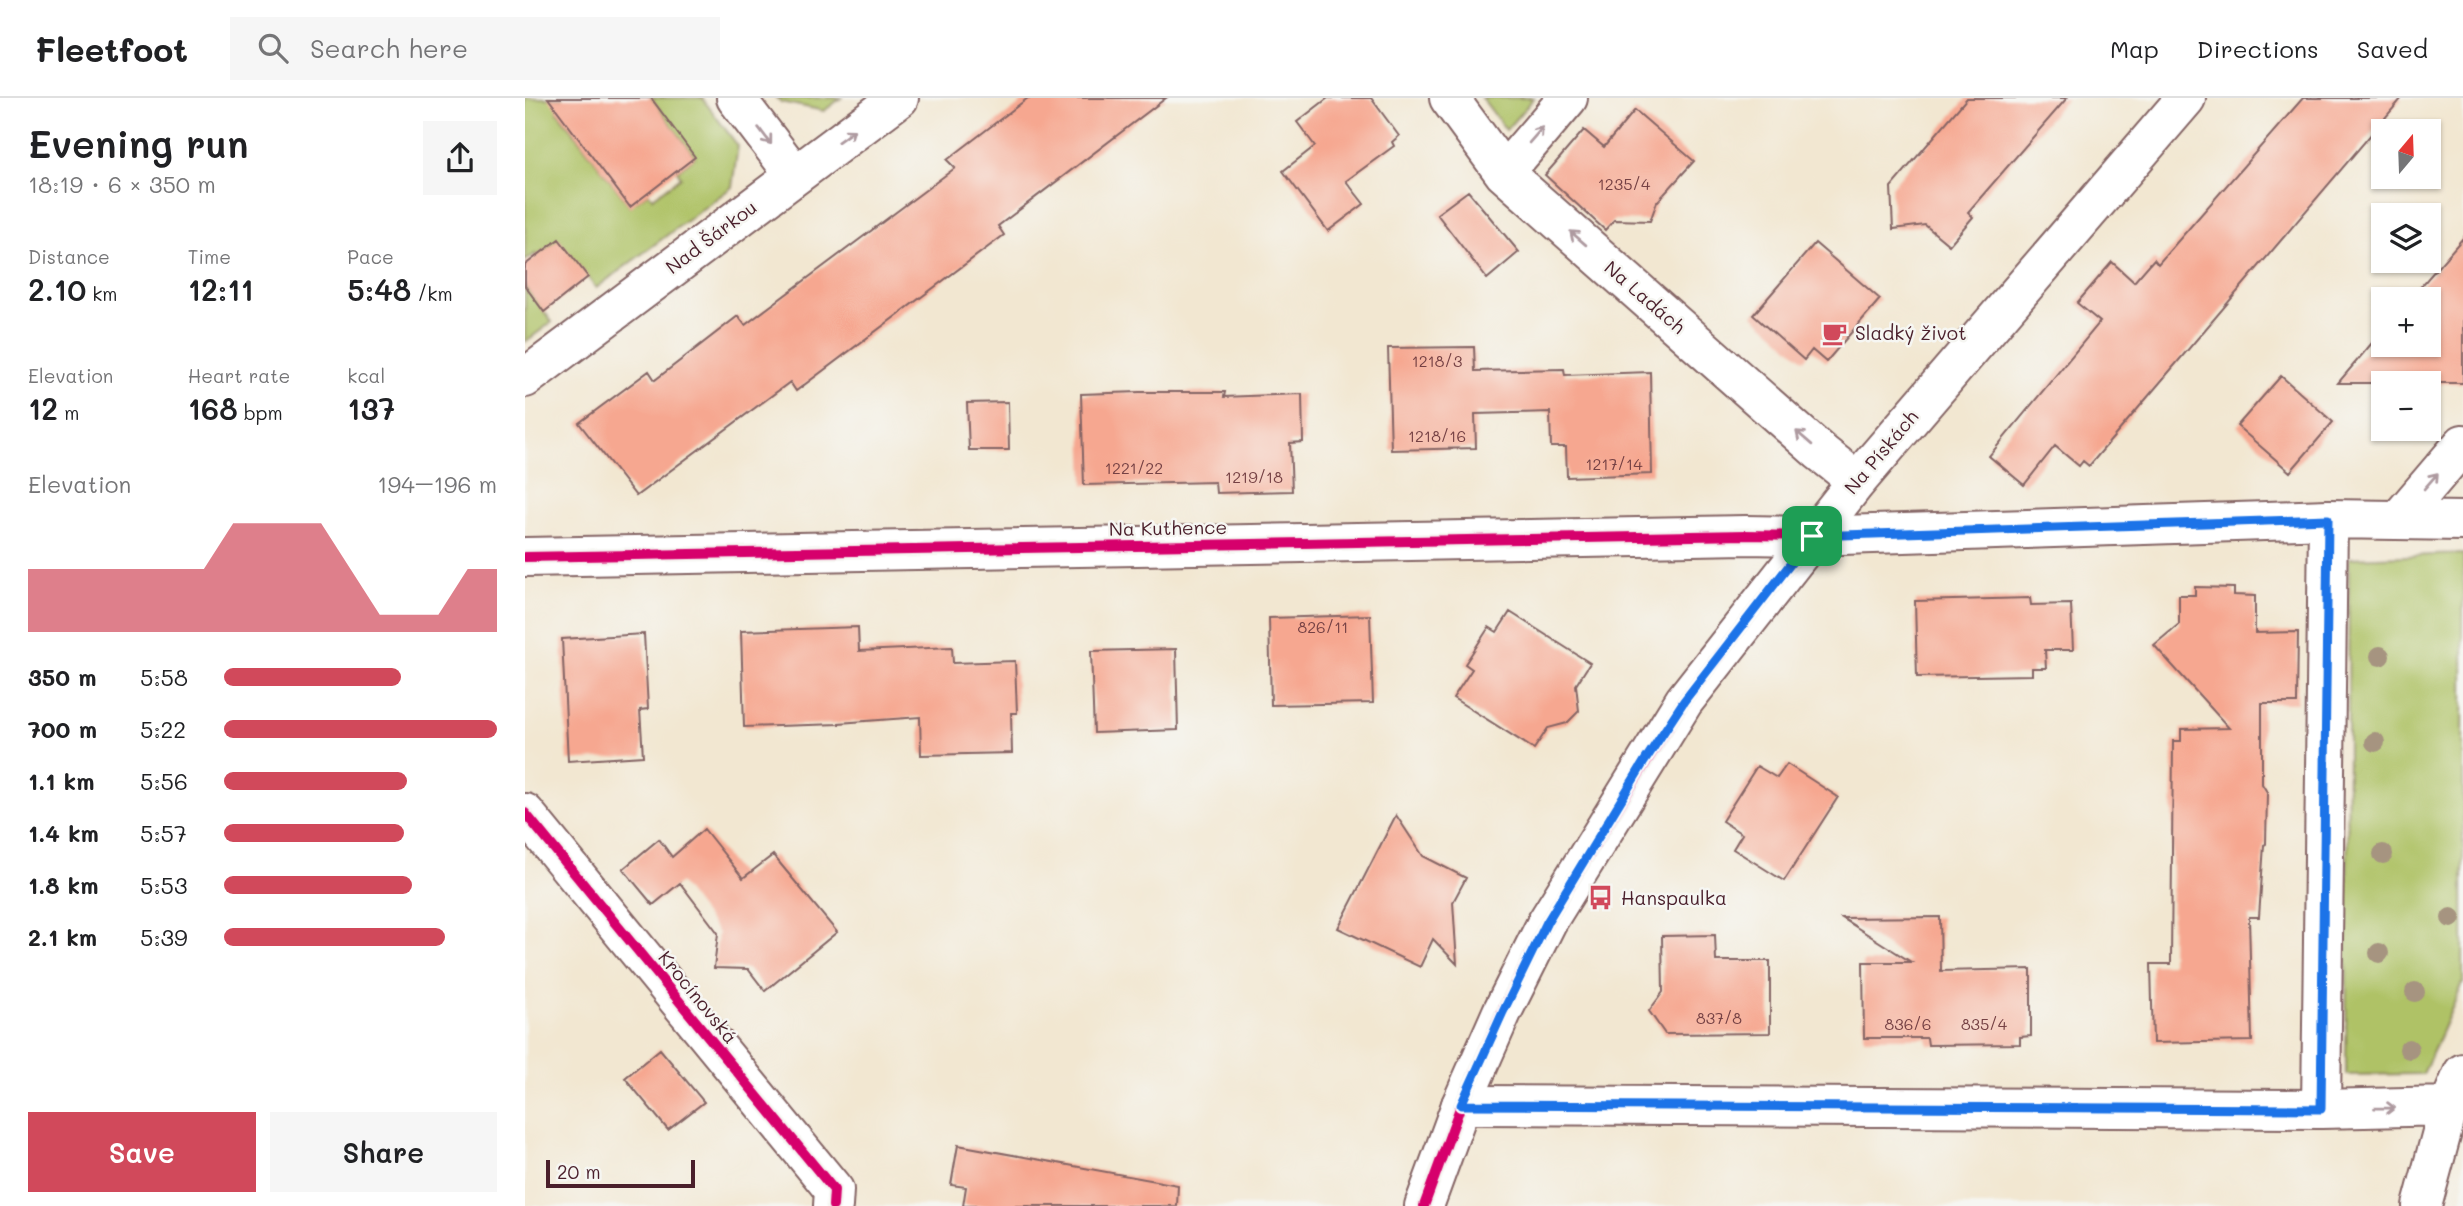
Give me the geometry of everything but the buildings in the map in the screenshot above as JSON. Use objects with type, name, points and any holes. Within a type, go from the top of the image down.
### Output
[{"type":"street","points":[[736,98],[794,174]]},
{"type":"street","name":"Nad Šárkou","points":[[525,378],[899,98]]},
{"type":"street","name":"Na Ladách","points":[[1448,98],[1504,173],[1819,451],[1857,481]]},
{"type":"street","points":[[1504,173],[1568,98]]},
{"type":"street","name":"Na Pískách","points":[[1424,1206],[1461,1105],[1547,922],[1684,701],[1857,481],[2186,98]]},
{"type":"street","points":[[2399,518],[2463,444]]},
{"type":"street","points":[[2321,1109],[2328,519]]},
{"type":"street","name":"Na Kuthence","points":[[525,557],[1812,536],[2328,519],[2463,521]]},
{"type":"street","name":"Krocínovská","points":[[525,813],[834,1190],[833,1206]]},
{"type":"street","points":[[1461,1105],[2321,1109],[2456,1090],[2422,1206]]},
{"type":"green space","points":[[525,98],[562,98],[557,111],[630,206],[648,193],[653,198],[681,177],[677,171],[695,157],[651,98],[702,98],[738,146],[732,187],[596,288],[559,240],[525,261]]},
{"type":"green space","points":[[777,98],[841,98],[824,111],[781,102]]},
{"type":"green space","points":[[1482,98],[1534,98],[1506,130]]},
{"type":"green space","points":[[525,286],[552,322],[525,342]]},
{"type":"green space","points":[[2463,554],[2463,983],[2423,1074],[2346,1075],[2349,558]]},
{"type":"cycle path","points":[[525,557],[1812,536]]},
{"type":"cycle path","points":[[1424,1206],[1461,1105],[1502,1012],[1547,922],[1684,701],[1812,536]]},
{"type":"cycle path","points":[[525,813],[834,1190],[833,1206]]},
{"type":"place","name":"Sladký život","points":[[1835,333]]},
{"type":"place","name":"Hanspaulka","points":[[1601,898]]},
{"type":"route","points":[[2328,519],[2321,1109],[1461,1105],[1547,922],[1644,762],[1684,701],[1812,536],[2328,519]]}]
